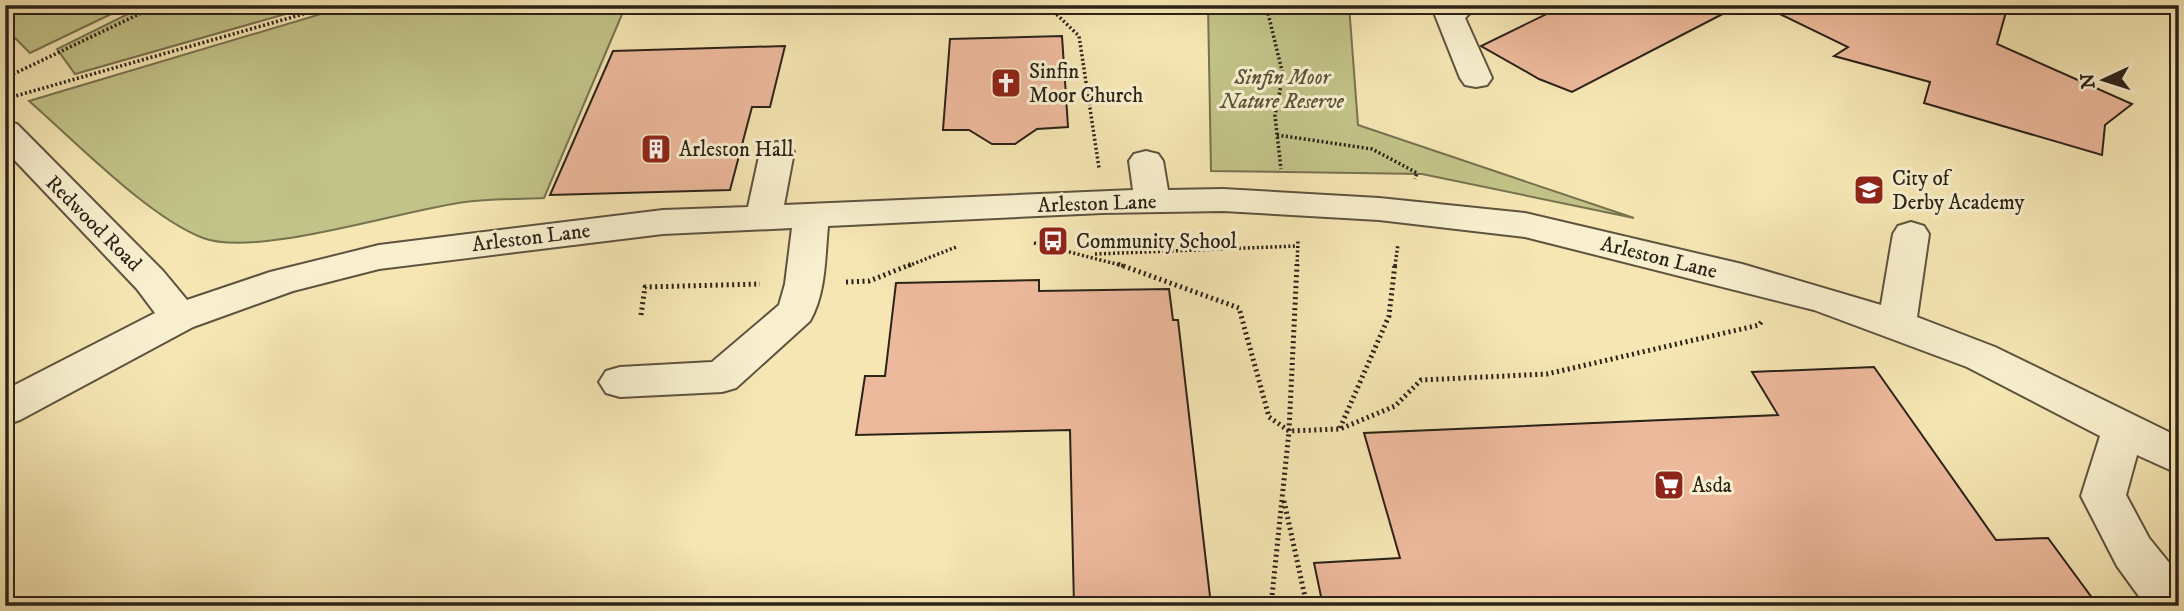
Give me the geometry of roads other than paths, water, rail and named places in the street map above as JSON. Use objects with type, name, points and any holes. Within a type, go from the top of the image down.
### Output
[{"type":"street","points":[[1464,5],[1450,15],[1476,78]]},
{"type":"street","name":"Redwood Road","points":[[6,134],[150,280],[179,317]]},
{"type":"street","points":[[763,219],[777,152]]},
{"type":"street","points":[[1146,160],[1152,201]]},
{"type":"street","name":"Arleston Lane","points":[[5,409],[179,317],[283,281],[379,257],[663,222],[1102,202],[1223,200],[1402,212],[1525,225],[1786,289],[1897,324],[1981,356],[2179,457]]},
{"type":"street","points":[[620,382],[722,377],[796,311],[804,284],[810,216]]},
{"type":"street","points":[[1897,324],[1911,234]]},
{"type":"street","points":[[2123,429],[2103,496],[2133,552],[2175,606]]},
{"type":"place","name":"Sinfin Moor Church","points":[[1006,83]]},
{"type":"place","name":"Arleston Hall","points":[[656,149]]},
{"type":"place","name":"City of Derby Academy","points":[[1869,190]]},
{"type":"place","name":"Community School","points":[[1053,241]]},
{"type":"place","name":"Asda","points":[[1669,485]]},
{"type":"park label","name":"Sinfin Moor Nature Reserve","points":[[1282,89]]}]
